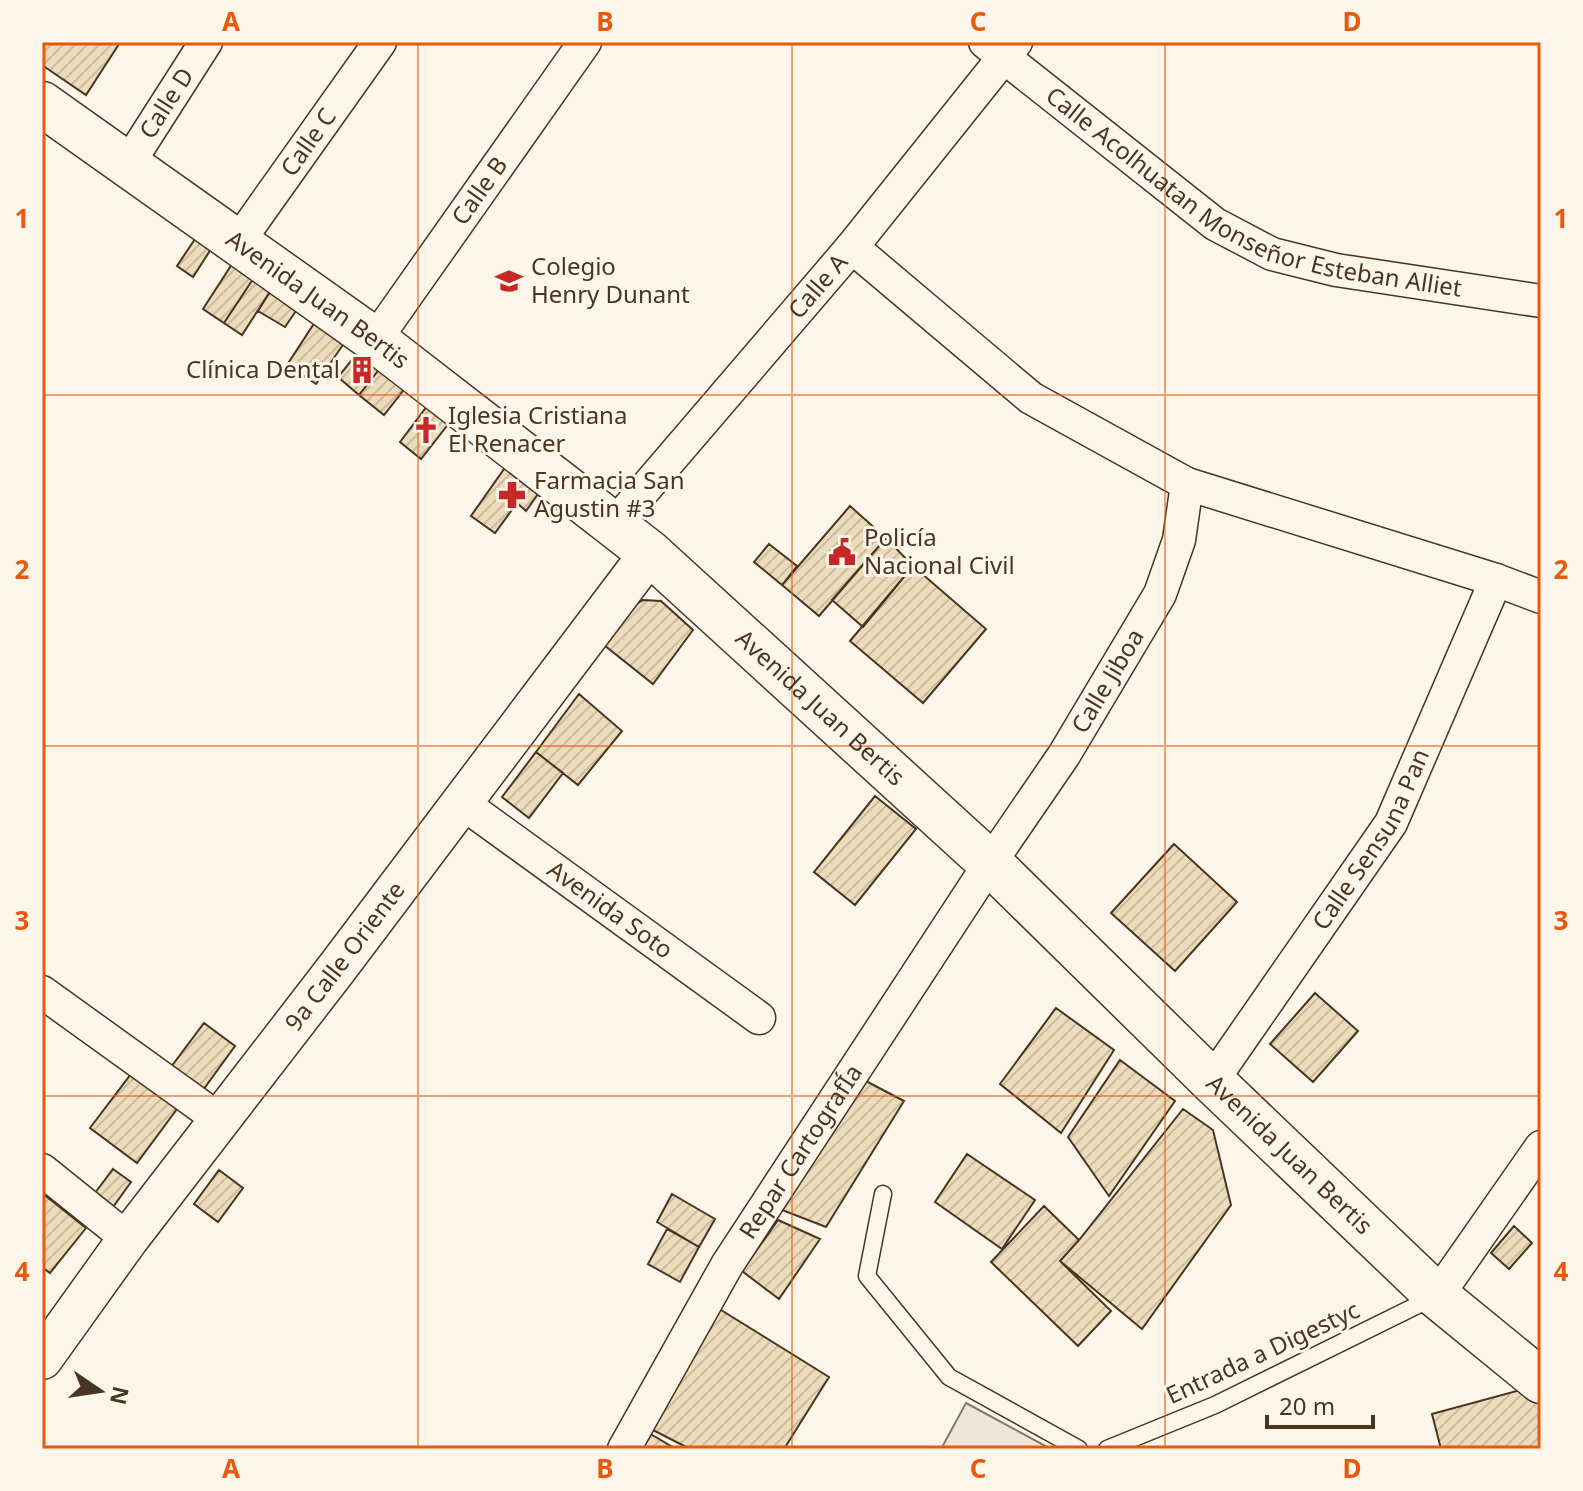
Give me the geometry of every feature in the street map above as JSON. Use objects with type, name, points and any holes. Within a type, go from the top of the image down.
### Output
[{"type":"main road","name":"Avenida Juan Bertis","points":[[42,104],[375,340],[650,553],[990,863],[1437,1296],[1541,1381]]},
{"type":"street","name":"Calle D","points":[[128,164],[206,42]]},
{"type":"street","name":"Calle C","points":[[238,242],[380,42]]},
{"type":"street","name":"Calle B","points":[[375,340],[585,42]]},
{"type":"street","name":"Calle A","points":[[614,525],[852,247],[1002,47]]},
{"type":"street","name":"Calle Acolhuatan Monseñor Esteban Alliet","points":[[1002,47],[1215,224],[1272,254],[1336,270],[1541,301]]},
{"type":"street","points":[[852,247],[1031,398],[1187,484],[1496,580],[1541,597]]},
{"type":"street","name":"Calle Jiboa","points":[[990,863],[1064,755],[1160,594],[1179,540],[1187,484]]},
{"type":"street","name":"9a Calle Oriente","points":[[42,1359],[128,1239],[650,553]]},
{"type":"street","name":"Calle Sensuna Pan","points":[[1212,1081],[1391,823],[1496,580]]},
{"type":"street","name":"Avenida Soto","points":[[461,802],[759,1018]]},
{"type":"street","name":"Repar CartografÍa","points":[[624,1449],[727,1265],[990,863]]},
{"type":"street","points":[[42,992],[220,1120]]},
{"type":"street","points":[[1437,1296],[1541,1147]]},
{"type":"street","points":[[42,1170],[128,1239]]},
{"type":"lane","points":[[883,1194],[867,1276],[949,1377],[1079,1449]]},
{"type":"lane","name":"Entrada a Digestyc","points":[[1107,1449],[1215,1405],[1437,1296]]},
{"type":"shaded area","points":[[966,1403],[1051,1449],[941,1449]]},
{"type":"building","points":[[42,42],[119,44],[86,95],[42,65]]},
{"type":"building","points":[[197,236],[213,246],[193,277],[177,266]]},
{"type":"building","points":[[234,261],[255,276],[224,323],[203,309]]},
{"type":"building","points":[[255,276],[273,287],[242,335],[224,323]]},
{"type":"building","points":[[273,287],[300,305],[285,327],[258,311]]},
{"type":"building","points":[[319,316],[349,336],[316,384],[287,365]]},
{"type":"building","name":"Clínica Dental","points":[[364,345],[385,362],[359,395],[338,377]]},
{"type":"building","points":[[385,362],[410,382],[384,415],[359,395]]},
{"type":"building","name":"Iglesia Cristiana El Renacer","points":[[431,401],[453,418],[421,459],[400,442]]},
{"type":"building","name":"Farmacia San Agustin #3","points":[[509,462],[543,487],[526,511],[517,503],[495,533],[471,516]]},
{"type":"building","name":"Policía Nacional Civil","points":[[850,506],[886,538],[819,616],[782,585]]},
{"type":"building","points":[[886,538],[913,566],[863,627],[832,600]]},
{"type":"building","points":[[769,544],[797,566],[782,585],[754,562]]},
{"type":"building","points":[[913,566],[986,629],[923,703],[850,641]]},
{"type":"building","points":[[643,600],[661,601],[693,630],[653,684],[604,645],[630,608]]},
{"type":"building","points":[[579,694],[622,731],[578,785],[536,752]]},
{"type":"building","points":[[536,752],[563,773],[529,818],[502,797]]},
{"type":"building","points":[[875,796],[916,829],[855,905],[814,872]]},
{"type":"building","points":[[1174,844],[1237,902],[1175,971],[1111,913]]},
{"type":"building","points":[[1315,993],[1358,1031],[1313,1082],[1270,1044]]},
{"type":"building","points":[[1056,1008],[1114,1050],[1061,1133],[1000,1084]]},
{"type":"building","points":[[204,1023],[235,1046],[203,1090],[171,1067]]},
{"type":"building","points":[[1120,1060],[1175,1101],[1109,1196],[1068,1137]]},
{"type":"building","points":[[131,1074],[177,1109],[137,1163],[90,1128]]},
{"type":"building","points":[[862,1079],[904,1101],[826,1227],[777,1208]]},
{"type":"building","points":[[1183,1109],[1213,1130],[1231,1205],[1142,1329],[1060,1261]]},
{"type":"building","points":[[967,1154],[1035,1200],[1002,1249],[935,1202]]},
{"type":"building","points":[[113,1169],[131,1182],[113,1207],[95,1193]]},
{"type":"building","points":[[219,1170],[243,1188],[218,1222],[194,1204]]},
{"type":"building","points":[[42,1193],[86,1228],[50,1273],[42,1267]]},
{"type":"building","points":[[672,1194],[715,1219],[699,1247],[657,1222]]},
{"type":"building","points":[[1044,1206],[1079,1240],[1060,1261],[1111,1311],[1078,1346],[991,1262]]},
{"type":"building","points":[[778,1220],[820,1239],[779,1299],[742,1271]]},
{"type":"building","points":[[1514,1226],[1532,1243],[1509,1269],[1491,1253]]},
{"type":"building","points":[[667,1229],[699,1247],[680,1282],[648,1264]]},
{"type":"building","points":[[713,1305],[829,1377],[784,1449],[690,1449],[643,1425]]},
{"type":"building","points":[[1539,1385],[1541,1449],[1441,1449],[1432,1414]]},
{"type":"building","points":[[647,1432],[676,1449],[638,1449]]},
{"type":"place","name":"Colegio Henry Dunant","points":[[509,281]]},
{"type":"place","name":"Clínica Dental","points":[[362,370]]},
{"type":"place","name":"Iglesia Cristiana El Renacer","points":[[426,430]]},
{"type":"place","name":"Farmacia San Agustin #3","points":[[512,495]]},
{"type":"place","name":"Policía Nacional Civil","points":[[842,552]]}]
